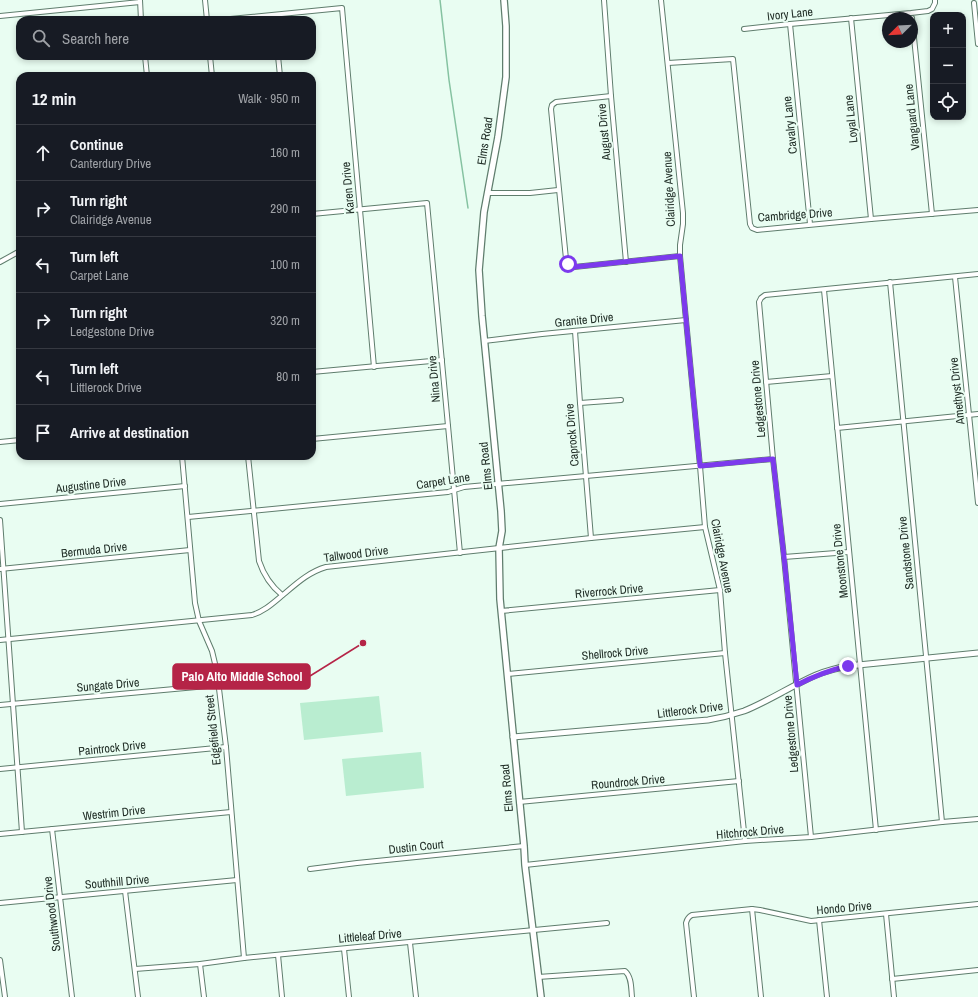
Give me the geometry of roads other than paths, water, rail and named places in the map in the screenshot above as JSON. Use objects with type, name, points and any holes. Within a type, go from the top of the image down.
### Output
[{"type":"main road","name":"Elms Road","points":[[504,0],[506,26],[506,77],[498,137],[484,212],[479,270],[484,341],[499,483],[502,531],[498,548],[501,611],[525,865],[541,997]]},
{"type":"street","points":[[205,0],[207,16]]},
{"type":"street","name":"August Drive","points":[[604,0],[626,262]]},
{"type":"street","name":"Clairidge Avenue","points":[[661,0],[683,213],[680,256],[705,528],[720,590],[725,653],[739,781]]},
{"type":"street","name":"Ivory Lane","points":[[918,15],[932,9],[935,0]]},
{"type":"street","points":[[0,16],[140,1],[141,16]]},
{"type":"street","points":[[974,3],[978,44]]},
{"type":"street","name":"Karen Drive","points":[[288,16],[342,8],[374,367]]},
{"type":"street","name":"Ivory Lane","points":[[744,29],[851,18],[882,17]]},
{"type":"street","name":"Loyal Lane","points":[[851,18],[871,219]]},
{"type":"street","name":"Cavalry Lane","points":[[790,24],[810,224]]},
{"type":"street","name":"Vanguard Lane","points":[[915,48],[932,214]]},
{"type":"street","name":"Cambridge Drive","points":[[668,63],[733,59],[750,224],[752,228],[757,230],[978,210]]},
{"type":"street","points":[[145,60],[147,72]]},
{"type":"street","points":[[210,60],[212,72]]},
{"type":"street","points":[[278,60],[280,72]]},
{"type":"street","points":[[611,96],[556,102],[551,109],[558,190],[566,259],[568,264],[574,267],[680,256]]},
{"type":"street","points":[[488,193],[530,193],[558,190]]},
{"type":"street","name":"Nina Drive","points":[[360,210],[427,203],[460,553]]},
{"type":"street","points":[[316,214],[360,210]]},
{"type":"street","points":[[0,262],[16,253]]},
{"type":"street","name":"Ledgestone Drive","points":[[811,837],[797,685],[773,459],[759,302],[765,295],[978,274]]},
{"type":"street","name":"Amethyst Drive","points":[[955,277],[978,502]]},
{"type":"street","name":"Sandstone Drive","points":[[890,282],[942,822]]},
{"type":"street","name":"Moonstone Drive","points":[[824,290],[876,830]]},
{"type":"street","name":"Granite Drive","points":[[484,341],[686,320]]},
{"type":"street","name":"Caprock Drive","points":[[575,331],[590,538]]},
{"type":"street","points":[[316,372],[442,360]]},
{"type":"street","points":[[766,382],[832,376]]},
{"type":"street","points":[[580,403],[621,400]]},
{"type":"street","points":[[837,428],[978,414]]},
{"type":"street","points":[[316,439],[448,426]]},
{"type":"street","points":[[0,442],[16,440]]},
{"type":"street","name":"Carpet Lane","points":[[188,517],[448,492],[464,487],[499,483],[773,459]]},
{"type":"street","name":"Edgefield Street","points":[[182,460],[195,603],[199,621],[212,651],[217,672],[226,747],[244,958]]},
{"type":"street","points":[[248,460],[259,562],[262,571],[270,584],[282,596]]},
{"type":"street","name":"Augustine Drive","points":[[0,504],[185,486]]},
{"type":"street","points":[[0,520],[2,569],[22,832]]},
{"type":"street","name":"Tallwood Drive","points":[[0,640],[252,615],[271,606],[307,576],[326,566],[332,567],[590,538],[705,528]]},
{"type":"street","name":"Bermuda Drive","points":[[2,569],[190,550]]},
{"type":"street","points":[[784,557],[849,552]]},
{"type":"street","name":"Riverrock Drive","points":[[501,611],[720,590]]},
{"type":"street","name":"Shellrock Drive","points":[[507,674],[725,653]]},
{"type":"street","name":"Littlerock Drive","points":[[513,737],[708,720],[744,711],[815,676],[848,666],[978,654]]},
{"type":"street","name":"Sungate Drive","points":[[0,705],[218,685]]},
{"type":"street","name":"Paintrock Drive","points":[[0,769],[226,747]]},
{"type":"street","points":[[739,781],[745,841]]},
{"type":"street","name":"Roundrock Drive","points":[[519,802],[739,781]]},
{"type":"street","name":"Westrim Drive","points":[[0,834],[231,812]]},
{"type":"street","name":"Hitchrock Drive","points":[[525,865],[745,841],[811,837],[978,819]]},
{"type":"street","name":"Southwood Drive","points":[[52,829],[72,997]]},
{"type":"street","name":"Dustin Court","points":[[310,869],[524,846]]},
{"type":"street","name":"Southhill Drive","points":[[0,903],[237,880]]},
{"type":"street","points":[[125,891],[138,997]]},
{"type":"street","name":"Hondo Drive","points":[[694,997],[686,923],[688,916],[752,909],[811,921],[978,904]]},
{"type":"street","points":[[752,909],[761,997]]},
{"type":"street","points":[[886,914],[894,997]]},
{"type":"street","points":[[819,920],[827,997]]},
{"type":"street","name":"Littleleaf Drive","points":[[135,969],[200,964],[244,958],[607,923]]},
{"type":"street","points":[[410,943],[416,997]]},
{"type":"street","points":[[344,949],[349,997]]},
{"type":"street","points":[[278,955],[282,997]]},
{"type":"street","points":[[0,960],[5,997]]},
{"type":"street","points":[[200,964],[204,997]]},
{"type":"street","points":[[892,979],[978,970]]},
{"type":"street","points":[[538,977],[623,971],[628,973],[630,978],[632,997]]},
{"type":"waterway","points":[[440,0],[449,80],[468,208]]},
{"type":"place","name":"Palo Alto Middle School","points":[[363,643]]}]
